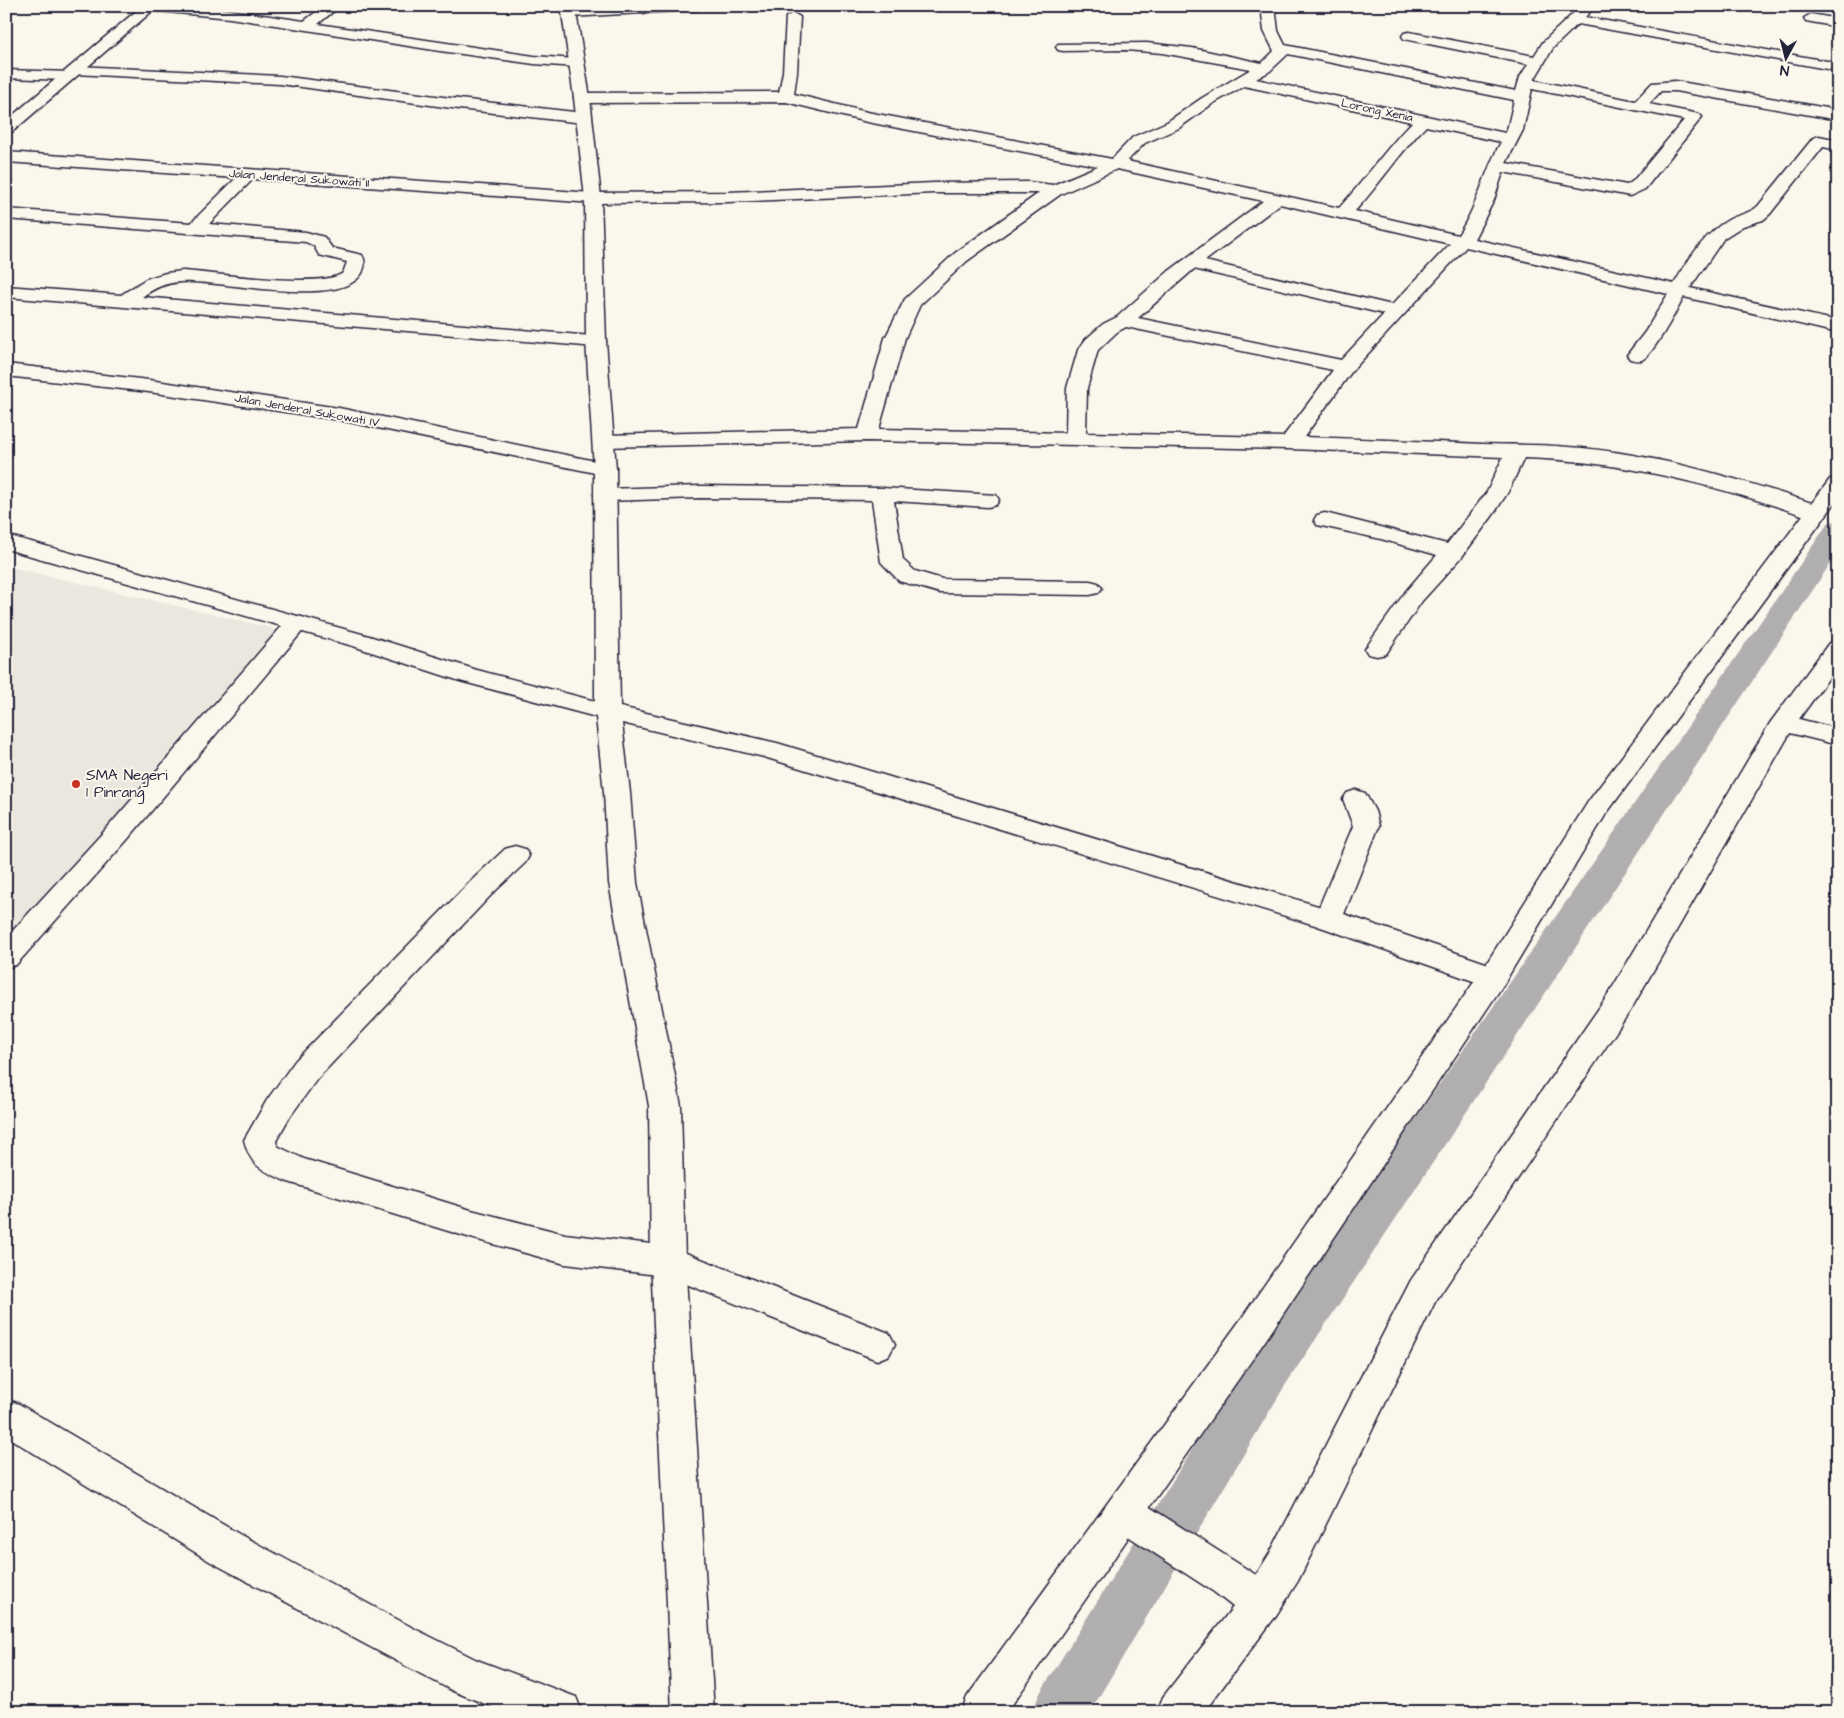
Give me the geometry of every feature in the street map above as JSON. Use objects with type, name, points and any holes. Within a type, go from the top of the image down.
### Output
[{"type":"main road","points":[[146,6],[230,14],[305,27],[534,60],[576,63]]},
{"type":"main road","points":[[6,129],[151,6]]},
{"type":"main road","points":[[305,27],[332,6]]},
{"type":"main road","points":[[692,1712],[668,1261],[665,1106],[623,883],[608,712],[605,469],[596,341],[593,198],[582,98],[569,10],[698,6]]},
{"type":"main road","points":[[867,435],[895,338],[912,303],[961,257],[1055,190],[1116,164],[1138,140],[1173,125],[1207,101],[1274,62],[1282,52],[1271,31],[1268,6]]},
{"type":"main road","points":[[1289,443],[1345,367],[1398,312],[1408,298],[1463,242],[1474,226],[1486,200],[1497,166],[1517,124],[1524,90],[1537,61],[1548,45],[1589,6]]},
{"type":"main road","points":[[1820,6],[1820,10],[1811,18],[1838,23]]},
{"type":"main road","points":[[786,97],[790,72],[792,18]]},
{"type":"main road","points":[[1576,20],[1838,67]]},
{"type":"main road","points":[[1409,36],[1537,61]]},
{"type":"main road","points":[[1062,47],[1134,46],[1165,49],[1222,58],[1265,68]]},
{"type":"main road","points":[[1281,48],[1524,90],[1638,106],[1694,117],[1640,185],[1630,191],[1620,191],[1497,166]]},
{"type":"main road","points":[[6,74],[72,73],[280,80],[459,104],[583,118]]},
{"type":"main road","name":"Lorong Xenia","points":[[1244,81],[1510,139]]},
{"type":"main road","points":[[1638,106],[1652,89],[1662,84],[1764,100],[1838,115]]},
{"type":"main road","points":[[582,98],[786,97],[866,117],[1173,174],[1342,215],[1838,327]]},
{"type":"main road","points":[[1342,215],[1365,190],[1399,144],[1424,120]]},
{"type":"main road","points":[[1637,355],[1681,291],[1691,271],[1718,234],[1737,222],[1757,216],[1764,210],[1819,141],[1838,145]]},
{"type":"main road","name":"Jalan Jenderal Sukowati II","points":[[6,157],[593,198],[728,197],[934,188],[1028,187],[1055,190]]},
{"type":"main road","points":[[197,227],[248,175]]},
{"type":"main road","points":[[1076,440],[1077,388],[1088,350],[1110,328],[1124,321],[1152,294],[1276,198]]},
{"type":"main road","points":[[6,214],[54,216],[115,224],[197,227],[317,239],[322,243],[325,251],[356,259],[356,267],[352,275],[342,282],[301,285],[184,276],[165,277],[144,286],[126,300]]},
{"type":"main road","points":[[1192,263],[1398,312]]},
{"type":"main road","points":[[6,291],[596,341]]},
{"type":"main road","points":[[1124,321],[1345,367]]},
{"type":"main road","name":"Jalan Jenderal Sukowati IV","points":[[6,370],[149,386],[339,414],[605,469]]},
{"type":"main road","points":[[603,441],[867,435],[1289,443],[1516,450],[1595,456],[1700,476],[1748,488],[1816,512]]},
{"type":"main road","points":[[1377,649],[1414,596],[1453,553],[1479,520],[1510,470],[1516,450]]},
{"type":"main road","points":[[982,1712],[1253,1330],[1493,976],[1597,808],[1838,484]]},
{"type":"main road","points":[[605,495],[700,492],[882,494],[988,500]]},
{"type":"main road","points":[[882,494],[892,562],[907,576],[940,586],[1090,588]]},
{"type":"main road","points":[[1325,520],[1386,534],[1453,553]]},
{"type":"main road","points":[[6,542],[297,623],[469,676],[608,712],[768,749],[1328,919],[1493,976]]},
{"type":"main road","points":[[6,957],[81,877],[297,623]]},
{"type":"main road","points":[[1178,1712],[1261,1603],[1284,1567],[1423,1291],[1618,1003],[1783,723],[1838,648]]},
{"type":"main road","points":[[1783,723],[1838,737]]},
{"type":"main road","points":[[1328,919],[1366,826],[1356,798]]},
{"type":"main road","points":[[515,856],[482,886],[306,1070],[278,1109],[260,1140],[263,1152],[269,1158],[298,1171],[471,1224],[565,1249],[668,1261],[876,1344]]},
{"type":"main road","points":[[6,1416],[226,1548],[399,1642],[467,1677],[561,1712]]},
{"type":"main road","points":[[1124,1512],[1228,1578],[1261,1603]]},
{"type":"shaded area","name":"SMA Negeri 1 Pinrang","points":[[6,566],[285,631],[6,937]]},
{"type":"waterway","points":[[1059,1712],[1267,1372],[1838,529]]},
{"type":"place","name":"SMA Negeri 1 Pinrang","points":[[76,784]]}]
